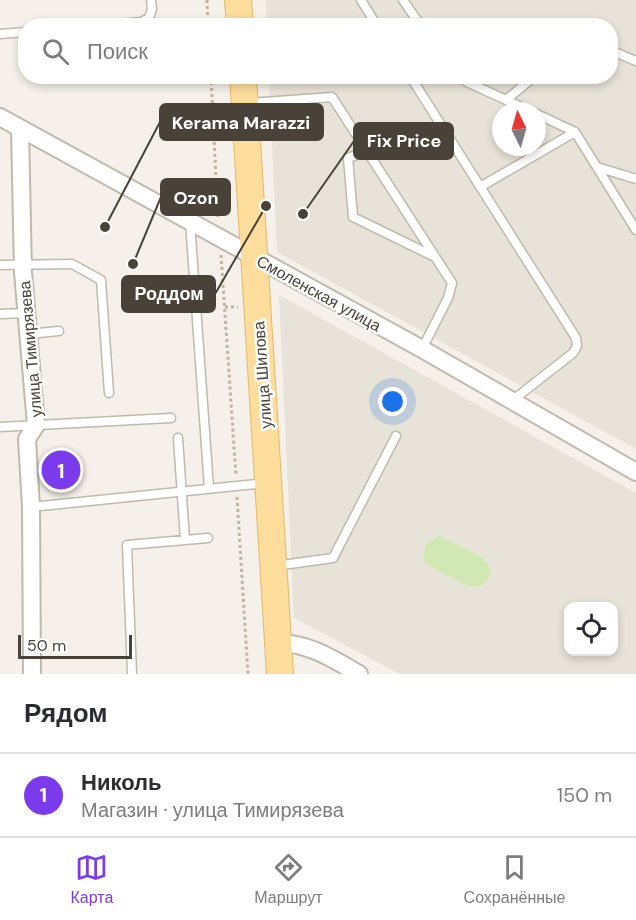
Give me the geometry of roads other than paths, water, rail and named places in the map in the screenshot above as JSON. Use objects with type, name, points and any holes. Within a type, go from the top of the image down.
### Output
[{"type":"main road","points":[[238,0],[239,18]]},
{"type":"main road","name":"улица Шилова","points":[[244,84],[280,674]]},
{"type":"street","name":"Смоленская улица","points":[[0,117],[422,349],[636,472]]},
{"type":"street","name":"улица Тимирязева","points":[[20,129],[23,264],[36,425],[27,439],[31,507],[32,674]]},
{"type":"street","points":[[278,643],[295,643],[314,649],[359,674]]},
{"type":"lane","points":[[149,18],[152,9],[151,0]]},
{"type":"lane","points":[[361,0],[372,18]]},
{"type":"lane","points":[[403,0],[415,18]]},
{"type":"lane","points":[[0,34],[18,33]]},
{"type":"lane","points":[[618,53],[636,61]]},
{"type":"lane","points":[[415,84],[576,338],[578,346],[573,353],[513,400]]},
{"type":"lane","points":[[471,84],[510,102]]},
{"type":"lane","points":[[506,100],[525,84]]},
{"type":"lane","points":[[245,103],[332,97],[452,283],[448,298],[422,349]]},
{"type":"lane","points":[[546,118],[575,132],[636,230]]},
{"type":"lane","points":[[480,188],[575,132]]},
{"type":"lane","points":[[367,151],[348,158],[353,217],[436,257]]},
{"type":"lane","points":[[597,167],[636,179]]},
{"type":"lane","points":[[190,222],[209,488]]},
{"type":"lane","points":[[0,265],[72,264],[101,280],[109,393]]},
{"type":"lane","points":[[0,314],[27,313]]},
{"type":"lane","points":[[28,334],[59,331]]},
{"type":"lane","points":[[0,427],[171,418]]},
{"type":"lane","points":[[274,567],[333,558],[396,436]]},
{"type":"lane","points":[[178,438],[185,540]]},
{"type":"lane","points":[[31,507],[269,483]]},
{"type":"lane","points":[[132,674],[128,545],[208,538]]},
{"type":"place","name":"Роддом","points":[[266,206]]},
{"type":"place","name":"Fix Price","points":[[303,214]]},
{"type":"place","name":"Kerama Marazzi","points":[[105,227]]},
{"type":"place","name":"Ozon","points":[[133,264]]},
{"type":"place","name":"Николь","points":[[61,470]]}]
